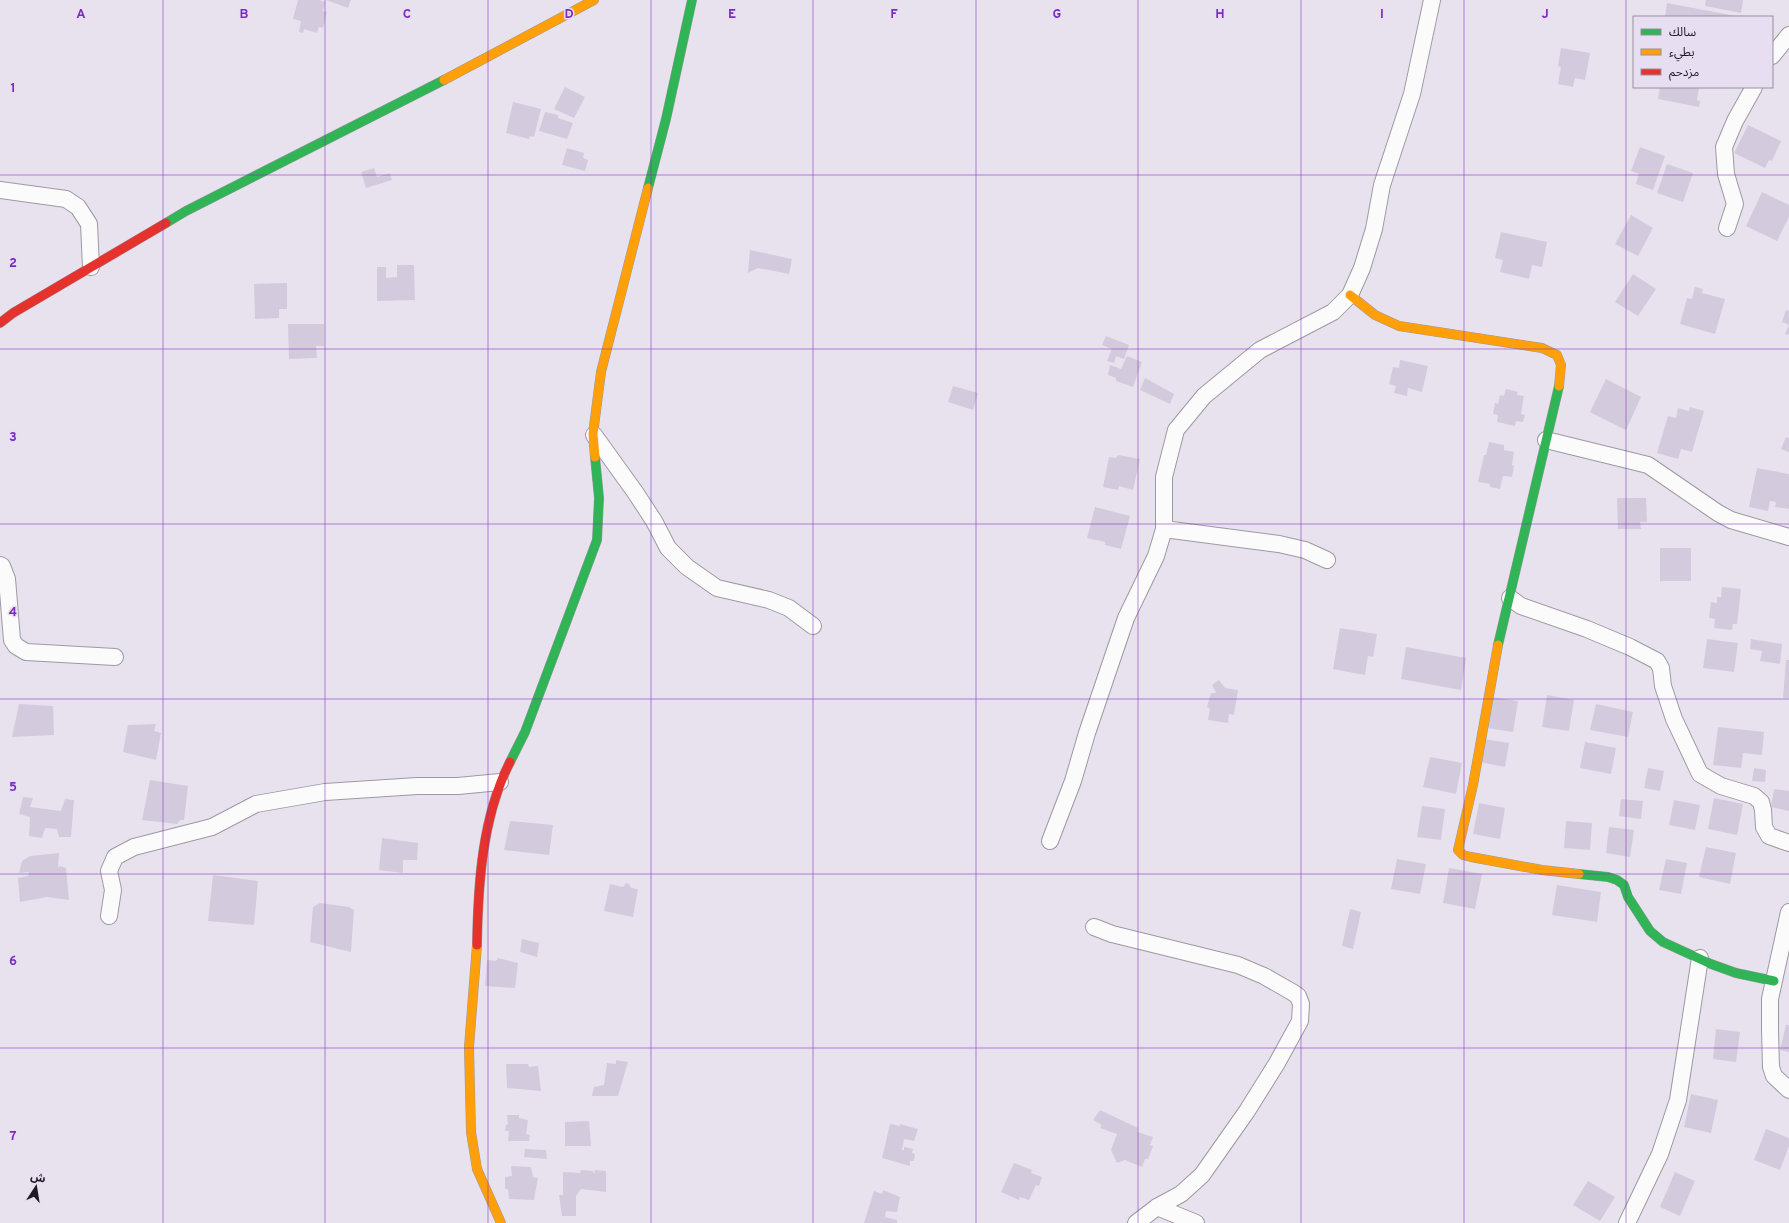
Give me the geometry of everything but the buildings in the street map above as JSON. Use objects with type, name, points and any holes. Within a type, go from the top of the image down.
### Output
[{"type":"street","points":[[0,323],[13,313],[186,211],[423,91],[594,0]]},
{"type":"street","points":[[501,1223],[477,1169],[471,1132],[469,1047],[476,962],[478,895],[488,830],[500,782],[525,732],[597,540],[599,498],[593,434],[601,372],[666,119],[692,0]]},
{"type":"street","points":[[1050,841],[1073,781],[1087,733],[1126,618],[1156,556],[1164,529],[1164,477],[1176,430],[1204,396],[1260,350],[1333,312],[1350,295],[1362,268],[1374,229],[1382,185],[1412,94],[1432,0]]},
{"type":"street","points":[[1773,55],[1789,35]]},
{"type":"street","points":[[1727,228],[1735,204],[1726,174],[1724,147],[1735,121],[1753,88]]},
{"type":"street","points":[[0,190],[66,199],[78,207],[89,224],[91,267]]},
{"type":"street","points":[[1350,295],[1375,315],[1399,326],[1542,348],[1557,356],[1561,365],[1560,378],[1497,651],[1473,785],[1458,850],[1463,855],[1471,858],[1542,870],[1617,880],[1624,886],[1628,897],[1650,931],[1663,942],[1736,973],[1774,981]]},
{"type":"street","points":[[593,434],[635,492],[654,521],[668,548],[687,567],[717,588],[769,600],[790,608],[813,626]]},
{"type":"street","points":[[1546,440],[1648,465],[1718,513],[1731,520],[1789,537]]},
{"type":"street","points":[[1164,529],[1279,544],[1305,550],[1327,560]]},
{"type":"street","points":[[0,565],[2,566],[7,579],[12,640],[16,646],[26,652],[115,657]]},
{"type":"street","points":[[1510,598],[1521,606],[1587,629],[1630,647],[1656,661],[1661,668],[1664,686],[1674,719],[1700,774],[1722,786],[1754,796],[1761,802],[1764,827],[1769,836],[1789,843]]},
{"type":"street","points":[[109,916],[113,890],[109,871],[115,857],[134,847],[212,827],[256,804],[325,792],[417,786],[458,786],[500,782]]},
{"type":"street","points":[[1789,912],[1770,999],[1770,1067],[1774,1076],[1789,1090]]},
{"type":"street","points":[[1094,927],[1112,934],[1238,965],[1264,976],[1292,992],[1298,996],[1301,1004],[1300,1021],[1277,1063],[1247,1110],[1202,1175],[1181,1194],[1158,1207],[1136,1223]]},
{"type":"street","points":[[1626,1223],[1660,1154],[1678,1100],[1700,958]]},
{"type":"street","points":[[1158,1207],[1196,1223]]},
{"type":"traffic: fast","points":[[648,188],[666,119],[692,0]]},
{"type":"traffic: fast","points":[[166,223],[186,211],[444,80]]},
{"type":"traffic: fast","points":[[1498,645],[1559,386]]},
{"type":"traffic: fast","points":[[510,762],[525,732],[597,540],[599,498],[595,457]]},
{"type":"traffic: fast","points":[[1579,874],[1608,877],[1617,880],[1624,885],[1628,897],[1650,931],[1663,942],[1711,964],[1736,973],[1774,981]]},
{"type":"traffic: slow","points":[[444,80],[594,0]]},
{"type":"traffic: slow","points":[[595,457],[593,434],[601,372],[648,188]]},
{"type":"traffic: slow","points":[[1350,295],[1375,315],[1399,326],[1542,348],[1557,355],[1561,365],[1559,386]]},
{"type":"traffic: slow","points":[[1498,645],[1473,785],[1458,850],[1463,855],[1471,857],[1542,870],[1579,874]]},
{"type":"traffic: slow","points":[[477,945],[469,1047],[471,1132],[477,1169],[501,1223]]},
{"type":"traffic: jam","points":[[0,323],[13,313],[166,223]]},
{"type":"traffic: jam","points":[[477,945],[480,875],[483,851],[493,805],[510,762]]}]
